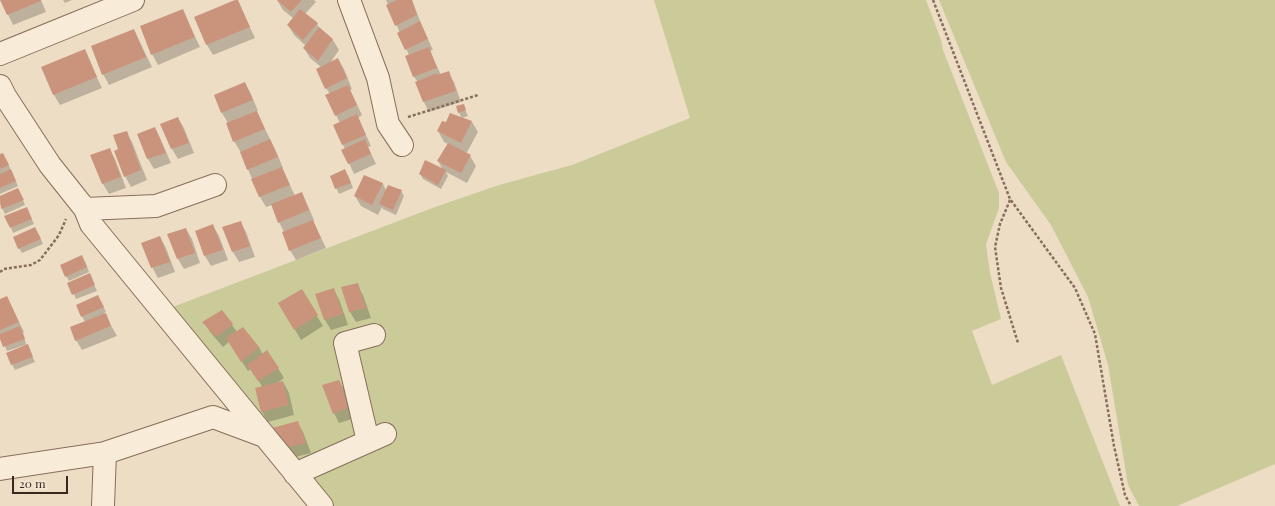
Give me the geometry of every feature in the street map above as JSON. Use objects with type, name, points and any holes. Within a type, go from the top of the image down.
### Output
[{"type":"street","points":[[0,54],[133,0]]},
{"type":"street","points":[[349,0],[378,78],[388,124],[402,145]]},
{"type":"street","points":[[0,86],[50,165],[82,206],[91,224],[322,506]]},
{"type":"street","points":[[82,206],[156,206],[214,185]]},
{"type":"street","points":[[295,474],[376,438],[345,343],[374,335]]},
{"type":"street","points":[[207,342],[246,389],[247,414]]},
{"type":"street","points":[[0,469],[105,453],[213,417],[265,436]]},
{"type":"street","points":[[103,506],[105,453]]},
{"type":"path","points":[[933,0],[1010,199],[1075,288],[1095,334],[1114,446],[1125,495],[1131,506]]},
{"type":"path","points":[[388,124],[478,95]]},
{"type":"path","points":[[1010,199],[1000,224],[995,247],[1001,288],[1018,343]]},
{"type":"path","points":[[0,272],[4,269],[31,265],[40,260],[60,235],[69,214],[82,206]]},
{"type":"green space","points":[[654,0],[926,0],[941,40],[943,50],[999,193],[999,208],[986,244],[990,273],[1001,319],[972,331],[992,385],[1061,355],[1120,506],[328,506],[170,308],[435,207],[499,185],[572,165],[690,118]]},
{"type":"green space","points":[[939,0],[1275,0],[1275,464],[1177,506],[1139,506],[1128,485],[1108,365],[1088,297],[1051,225],[1006,162]]},
{"type":"building","points":[[0,0],[41,0],[41,1],[7,15]]},
{"type":"building","points":[[238,0],[250,27],[206,45],[194,17]]},
{"type":"building","points":[[277,0],[302,0],[291,12]]},
{"type":"building","points":[[397,0],[412,0],[417,15],[395,26],[386,5]]},
{"type":"building","points":[[183,9],[195,37],[151,55],[140,26]]},
{"type":"building","points":[[300,9],[318,23],[303,40],[287,25]]},
{"type":"building","points":[[420,21],[428,39],[405,50],[397,33]]},
{"type":"building","points":[[319,27],[333,39],[318,61],[303,48]]},
{"type":"building","points":[[134,29],[146,57],[102,75],[91,46]]},
{"type":"building","points":[[429,47],[437,68],[413,77],[405,56]]},
{"type":"building","points":[[85,49],[97,77],[53,95],[41,67]]},
{"type":"building","points":[[338,58],[347,78],[325,89],[316,69]]},
{"type":"building","points":[[449,71],[456,91],[423,102],[415,82],[437,73],[437,75]]},
{"type":"building","points":[[245,82],[253,100],[221,113],[214,95]]},
{"type":"building","points":[[348,85],[357,105],[335,116],[325,95]]},
{"type":"building","points":[[464,104],[466,110],[458,113],[456,106]]},
{"type":"building","points":[[257,111],[265,129],[233,142],[226,123]]},
{"type":"building","points":[[450,113],[472,121],[461,143],[437,131],[442,121],[446,122]]},
{"type":"building","points":[[357,114],[366,135],[342,145],[333,125]]},
{"type":"building","points":[[178,117],[189,143],[171,149],[160,124]]},
{"type":"building","points":[[155,127],[166,153],[147,159],[137,134]]},
{"type":"building","points":[[127,131],[141,170],[124,177],[114,151],[118,149],[113,135]]},
{"type":"building","points":[[270,139],[278,157],[247,170],[240,152]]},
{"type":"building","points":[[365,139],[371,154],[348,164],[341,150]]},
{"type":"building","points":[[448,143],[471,155],[461,173],[437,161]]},
{"type":"building","points":[[110,148],[121,177],[102,184],[90,155]]},
{"type":"building","points":[[3,153],[9,165],[0,169],[0,154]]},
{"type":"building","points":[[425,160],[446,170],[438,185],[419,174]]},
{"type":"building","points":[[282,167],[290,185],[259,197],[251,179]]},
{"type":"building","points":[[11,169],[16,181],[0,188],[0,174]]},
{"type":"building","points":[[345,169],[351,183],[335,189],[330,176]]},
{"type":"building","points":[[364,175],[383,183],[372,205],[354,196]]},
{"type":"building","points":[[388,185],[402,190],[393,210],[379,204]]},
{"type":"building","points":[[18,188],[24,200],[1,209],[0,196]]},
{"type":"building","points":[[302,192],[309,210],[278,223],[271,204]]},
{"type":"building","points":[[27,207],[32,219],[10,228],[4,216]]},
{"type":"building","points":[[313,220],[321,238],[289,251],[282,232]]},
{"type":"building","points":[[241,221],[250,246],[232,252],[222,227]]},
{"type":"building","points":[[213,224],[223,250],[204,256],[195,231]]},
{"type":"building","points":[[35,227],[41,239],[18,249],[13,237]]},
{"type":"building","points":[[186,228],[195,253],[177,259],[167,234]]},
{"type":"building","points":[[160,236],[170,262],[151,268],[141,243]]},
{"type":"building","points":[[82,255],[87,267],[65,277],[60,265]]},
{"type":"building","points":[[90,273],[95,285],[72,295],[67,283]]},
{"type":"building","points":[[358,283],[366,308],[349,312],[341,287]]},
{"type":"building","points":[[334,288],[343,314],[324,320],[315,294]]},
{"type":"building","points":[[302,289],[318,315],[294,330],[278,303]]},
{"type":"building","points":[[98,295],[104,307],[81,317],[76,305]]},
{"type":"building","points":[[7,296],[19,322],[0,330],[0,299]]},
{"type":"building","points":[[222,310],[233,324],[216,337],[202,322]]},
{"type":"building","points":[[106,313],[111,326],[75,341],[70,327]]},
{"type":"building","points":[[20,326],[25,339],[3,347],[0,334]]},
{"type":"building","points":[[243,327],[259,347],[241,362],[226,338]]},
{"type":"building","points":[[28,344],[33,357],[11,365],[6,353]]},
{"type":"building","points":[[267,350],[279,368],[258,381],[247,365]]},
{"type":"building","points":[[339,380],[350,407],[333,414],[322,385]]},
{"type":"building","points":[[283,381],[289,405],[261,412],[255,388]]},
{"type":"building","points":[[298,421],[306,443],[281,449],[272,428]]}]
